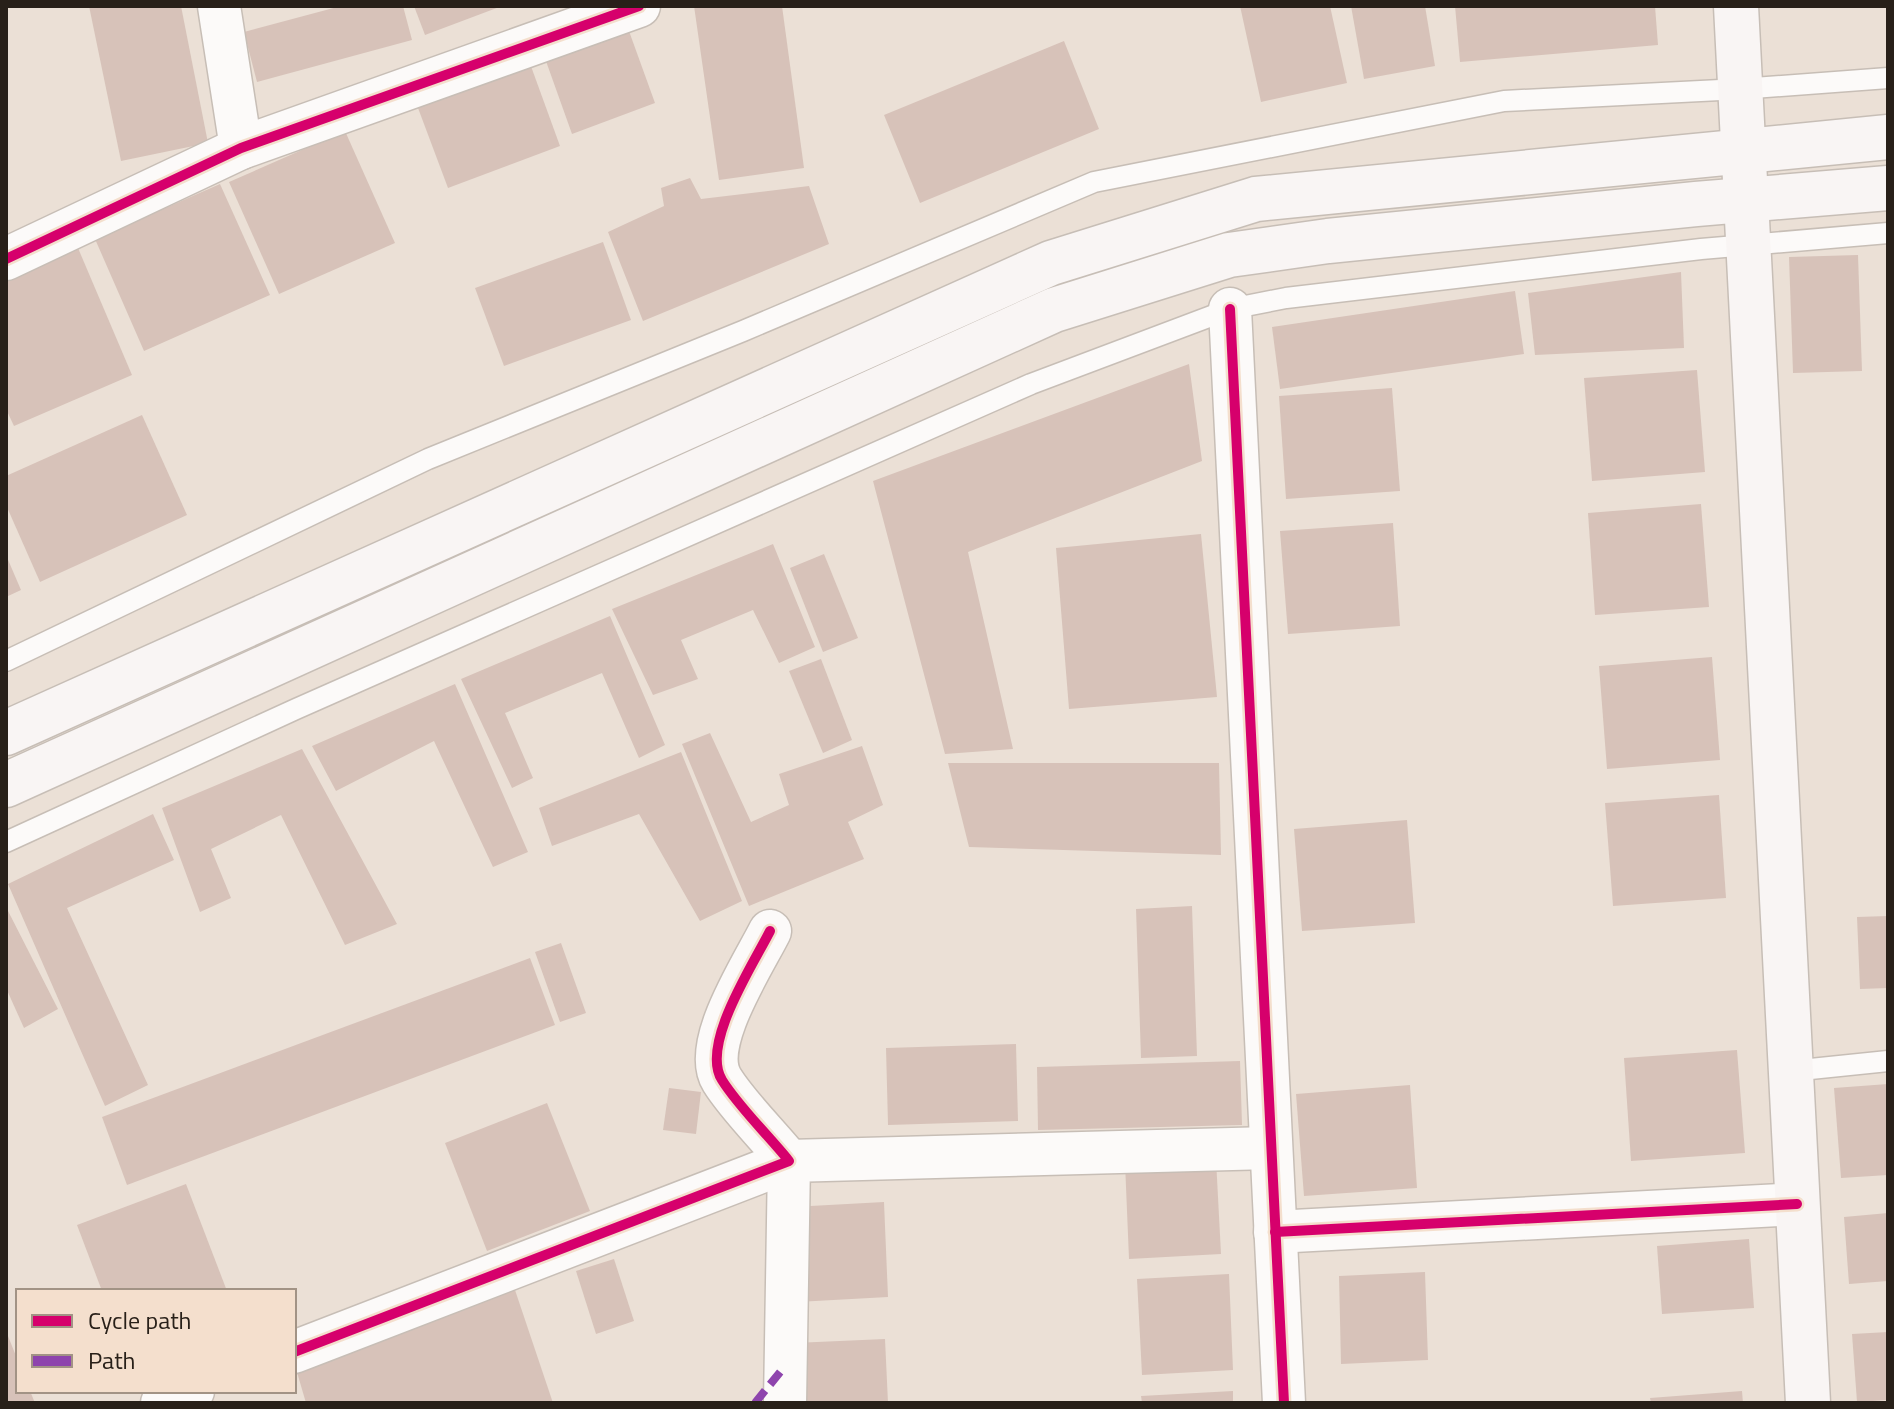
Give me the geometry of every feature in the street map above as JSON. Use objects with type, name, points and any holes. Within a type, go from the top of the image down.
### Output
[{"type":"main road","points":[[1736,6],[1808,1403]]},
{"type":"main road","points":[[6,733],[1051,263],[1256,199],[1888,137]]},
{"type":"main road","points":[[6,785],[1054,310],[1229,255],[1328,241],[1888,188]]},
{"type":"street","points":[[219,6],[241,148]]},
{"type":"street","points":[[6,259],[241,148],[639,6]]},
{"type":"street","points":[[1230,309],[1284,1403]]},
{"type":"street","points":[[770,931],[720,1030],[715,1054],[720,1078],[789,1161],[785,1403]]},
{"type":"street","points":[[296,1351],[789,1161],[1270,1148]]},
{"type":"street","points":[[1275,1232],[1797,1204]]},
{"type":"street","points":[[162,1403],[188,1393]]},
{"type":"lane","points":[[6,661],[428,459],[743,331],[1094,182],[1504,101],[1888,78]]},
{"type":"lane","points":[[6,842],[296,709],[1016,391],[1230,309],[1286,298],[1749,244],[1888,233]]},
{"type":"lane","points":[[1791,1071],[1888,1061]]},
{"type":"building","points":[[89,6],[181,6],[208,143],[121,161]]},
{"type":"building","points":[[341,6],[403,6],[412,40],[257,82],[244,32]]},
{"type":"building","points":[[414,6],[502,6],[425,35]]},
{"type":"building","points":[[694,6],[782,6],[804,168],[719,180]]},
{"type":"building","points":[[1240,6],[1330,6],[1347,83],[1261,102]]},
{"type":"building","points":[[1351,6],[1425,6],[1435,66],[1364,79]]},
{"type":"building","points":[[1455,6],[1655,6],[1658,45],[1460,62]]},
{"type":"building","points":[[625,20],[655,103],[572,134],[542,50]]},
{"type":"building","points":[[1064,41],[1099,129],[920,203],[884,115]]},
{"type":"building","points":[[528,58],[560,146],[448,188],[415,100]]},
{"type":"building","points":[[345,131],[395,243],[279,294],[229,182]]},
{"type":"building","points":[[690,178],[701,199],[809,186],[829,244],[643,321],[608,232],[664,206],[661,188]]},
{"type":"building","points":[[220,184],[270,295],[144,351],[95,239]]},
{"type":"building","points":[[603,242],[631,320],[504,366],[475,288]]},
{"type":"building","points":[[78,248],[132,375],[14,426],[6,409],[6,279]]},
{"type":"building","points":[[1858,255],[1862,371],[1793,373],[1789,257]]},
{"type":"building","points":[[1681,272],[1684,348],[1535,355],[1528,293]]},
{"type":"building","points":[[1515,291],[1524,354],[1280,389],[1272,327]]},
{"type":"building","points":[[1189,364],[1202,461],[968,552],[1013,749],[945,754],[873,481]]},
{"type":"building","points":[[1697,370],[1705,472],[1592,481],[1584,378]]},
{"type":"building","points":[[1392,388],[1400,491],[1286,499],[1279,396]]},
{"type":"building","points":[[142,415],[187,515],[40,582],[6,505],[6,476]]},
{"type":"building","points":[[1701,504],[1709,607],[1595,615],[1588,513]]},
{"type":"building","points":[[1393,523],[1400,626],[1288,634],[1280,531]]},
{"type":"building","points":[[1201,534],[1217,697],[1069,709],[1056,548]]},
{"type":"building","points":[[773,544],[815,647],[779,663],[753,610],[681,640],[698,679],[653,695],[612,609]]},
{"type":"building","points":[[824,554],[858,638],[823,652],[790,568]]},
{"type":"building","points":[[6,555],[21,590],[6,597]]},
{"type":"building","points":[[610,616],[665,745],[639,758],[602,673],[505,713],[533,778],[512,788],[461,679]]},
{"type":"building","points":[[1712,657],[1720,760],[1607,769],[1599,666]]},
{"type":"building","points":[[821,659],[852,740],[823,753],[789,671]]},
{"type":"building","points":[[455,684],[528,852],[493,867],[434,741],[336,791],[312,746]]},
{"type":"building","points":[[710,733],[751,822],[789,805],[779,774],[862,746],[883,805],[848,822],[864,859],[749,906],[682,744]]},
{"type":"building","points":[[302,749],[397,924],[345,945],[281,815],[211,849],[231,898],[200,912],[162,808]]},
{"type":"building","points":[[681,752],[742,901],[700,921],[639,814],[552,846],[539,808]]},
{"type":"building","points":[[948,763],[1219,763],[1221,855],[969,847]]},
{"type":"building","points":[[1719,795],[1726,898],[1613,906],[1605,803]]},
{"type":"building","points":[[153,814],[174,860],[67,908],[148,1085],[105,1106],[8,884]]},
{"type":"building","points":[[1407,820],[1415,923],[1302,931],[1294,829]]},
{"type":"building","points":[[1192,906],[1197,1056],[1141,1058],[1136,909]]},
{"type":"building","points":[[6,907],[58,1009],[24,1028],[6,988]]},
{"type":"building","points":[[1888,916],[1888,988],[1860,989],[1857,917]]},
{"type":"building","points":[[561,943],[586,1013],[560,1022],[535,952]]},
{"type":"building","points":[[530,958],[555,1025],[127,1185],[102,1117]]},
{"type":"building","points":[[1016,1044],[1018,1121],[888,1125],[886,1048]]},
{"type":"building","points":[[1737,1050],[1745,1153],[1631,1161],[1624,1058]]},
{"type":"building","points":[[1240,1061],[1242,1125],[1038,1130],[1037,1067]]},
{"type":"building","points":[[1888,1084],[1888,1175],[1841,1178],[1834,1088]]},
{"type":"building","points":[[1410,1085],[1417,1188],[1304,1196],[1296,1094]]},
{"type":"building","points":[[669,1088],[701,1092],[696,1134],[663,1130]]},
{"type":"building","points":[[547,1103],[590,1211],[487,1251],[445,1143]]},
{"type":"building","points":[[1216,1159],[1221,1254],[1129,1259],[1125,1163]]},
{"type":"building","points":[[186,1184],[226,1289],[101,1289],[77,1225]]},
{"type":"building","points":[[884,1202],[888,1297],[797,1302],[792,1207]]},
{"type":"building","points":[[1888,1213],[1888,1281],[1849,1284],[1844,1217]]},
{"type":"building","points":[[1749,1239],[1754,1308],[1662,1314],[1657,1246]]},
{"type":"building","points":[[614,1259],[634,1321],[596,1334],[576,1271]]},
{"type":"building","points":[[1425,1272],[1428,1360],[1341,1364],[1339,1276]]},
{"type":"building","points":[[1229,1274],[1233,1370],[1142,1375],[1137,1279]]},
{"type":"building","points":[[515,1290],[553,1403],[306,1403],[296,1361]]},
{"type":"building","points":[[6,1331],[16,1356],[16,1393],[31,1393],[35,1403],[6,1403]]},
{"type":"building","points":[[1888,1332],[1888,1400],[1857,1402],[1852,1334]]},
{"type":"building","points":[[885,1339],[888,1403],[797,1403],[794,1343]]},
{"type":"building","points":[[1233,1391],[1233,1403],[1142,1403],[1141,1396]]},
{"type":"building","points":[[1742,1391],[1743,1403],[1651,1403],[1650,1398]]},
{"type":"marked path","points":[[755,1403],[785,1366]]},
{"type":"cycle path","points":[[6,259],[241,148],[639,6]]},
{"type":"cycle path","points":[[1230,309],[1284,1403]]},
{"type":"cycle path","points":[[296,1351],[789,1161],[729,1090],[717,1065],[718,1047],[731,1005],[770,931]]},
{"type":"cycle path","points":[[1275,1232],[1797,1204]]}]
